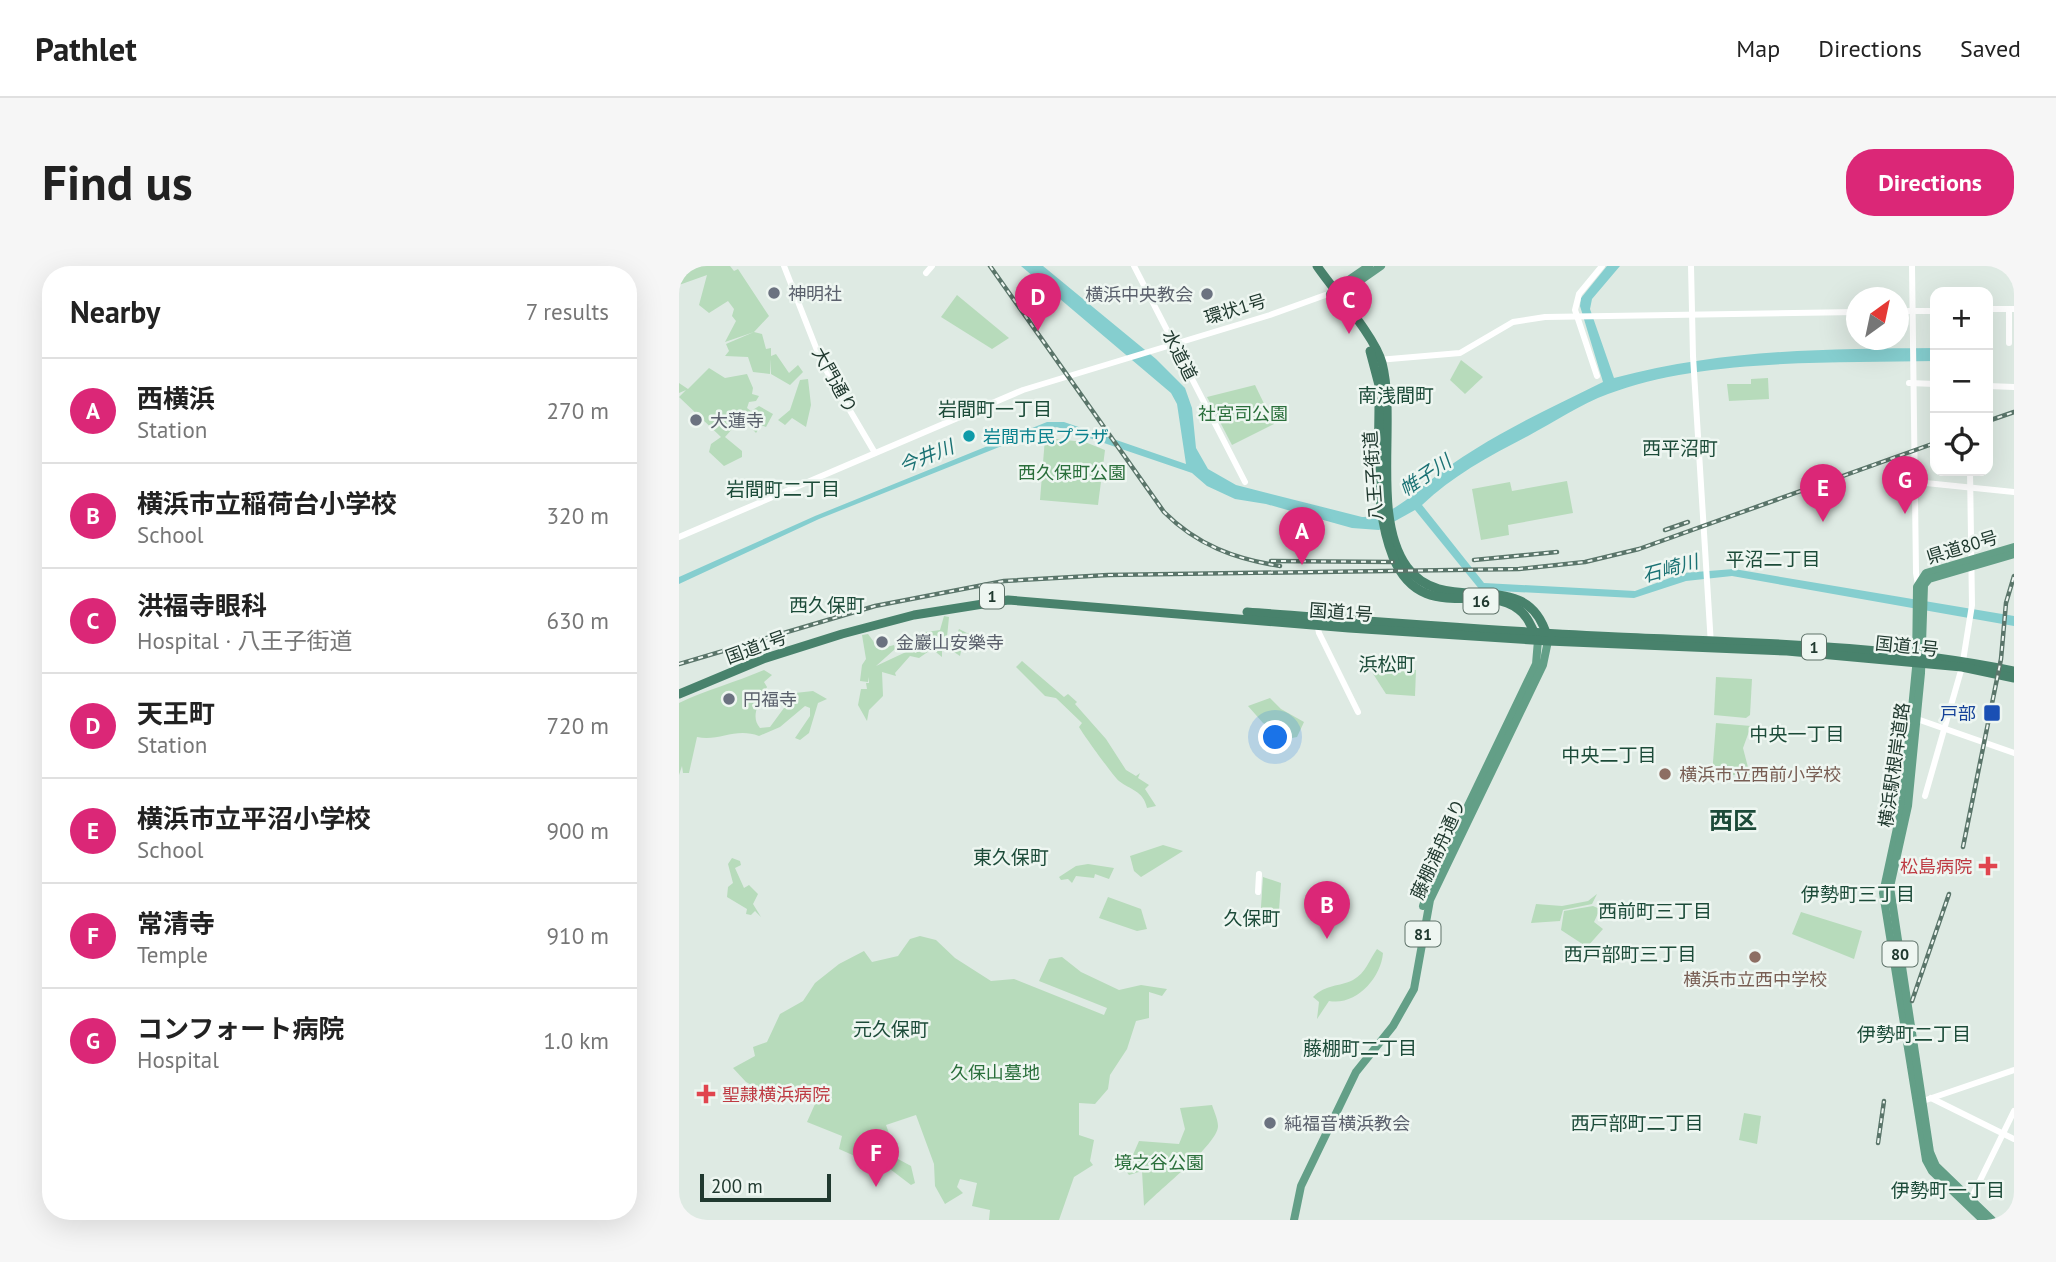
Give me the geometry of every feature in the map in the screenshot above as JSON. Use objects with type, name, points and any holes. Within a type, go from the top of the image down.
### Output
[{"type":"highway","points":[[1310,266],[1334,293]]},
{"type":"highway","points":[[1317,266],[1378,360]]},
{"type":"highway","name":"八王子街道","points":[[1378,360],[1383,425],[1382,504],[1390,548],[1403,575],[1428,590]]},
{"type":"highway","name":"16","points":[[1428,590],[1448,598],[1510,604],[1526,616],[1536,637]]},
{"type":"highway","name":"16","points":[[1428,590],[1520,598],[1536,612],[1548,638]]},
{"type":"highway","name":"国道1号","points":[[679,688],[762,654],[879,618],[1009,594],[1317,622]]},
{"type":"highway","name":"国道1号","points":[[679,694],[763,659],[833,637],[913,615],[986,602],[1019,600],[1548,638],[1711,645],[1919,660],[2014,671]]},
{"type":"highway","name":"国道1号","points":[[1963,664],[2014,678]]},
{"type":"main road","name":"環状1号","points":[[1334,293],[1369,266]]},
{"type":"main road","name":"環状1号","points":[[1334,293],[1381,266]]},
{"type":"main road","name":"県道80号","points":[[1919,660],[1921,596],[1929,579],[2014,547]]},
{"type":"main road","name":"県道80号","points":[[1921,596],[1917,584],[1925,574],[2014,554]]},
{"type":"main road","name":"藤棚浦舟通り","points":[[1291,1220],[1297,1184],[1351,1069],[1391,1020],[1407,992],[1413,973],[1420,919],[1429,887],[1536,664],[1536,637]]},
{"type":"main road","name":"藤棚浦舟通り","points":[[1291,1220],[1301,1186],[1356,1072],[1393,1026],[1414,989],[1430,900],[1543,665],[1548,638]]},
{"type":"main road","name":"横浜駅根岸道路","points":[[1919,660],[1917,719],[1908,806],[1890,887],[1919,1102]]},
{"type":"main road","name":"横浜駅根岸道路","points":[[1919,660],[1902,806],[1884,893],[1919,1102],[1932,1157],[1983,1220]]},
{"type":"main road","name":"横浜駅根岸道路","points":[[1969,1203],[1992,1220]]},
{"type":"street","name":"大門通り","points":[[784,266],[822,363],[876,453]]},
{"type":"street","points":[[926,273],[932,266]]},
{"type":"street","name":"水道道","points":[[1134,266],[1245,482]]},
{"type":"street","points":[[1597,376],[1579,315],[1579,294],[1602,266]]},
{"type":"street","points":[[1691,266],[1693,358],[1711,645]]},
{"type":"street","points":[[1912,266],[1917,584]]},
{"type":"street","name":"環状1号","points":[[876,453],[1023,390],[1334,293]]},
{"type":"street","points":[[1993,309],[2012,309],[2009,343]]},
{"type":"street","points":[[1909,311],[1930,311]]},
{"type":"street","points":[[1378,360],[1460,353],[1517,320],[1595,314],[1846,312]]},
{"type":"street","points":[[1909,383],[1930,384]]},
{"type":"street","points":[[1993,386],[2014,387]]},
{"type":"street","points":[[679,537],[876,453]]},
{"type":"street","points":[[1925,796],[1963,664],[1972,607],[1970,476]]},
{"type":"street","points":[[1916,482],[2014,492]]},
{"type":"street","points":[[1317,622],[1358,712]]},
{"type":"street","points":[[1917,719],[2014,753]]},
{"type":"street","points":[[1258,892],[1259,874]]},
{"type":"street","points":[[1919,1102],[2014,1070]]},
{"type":"street","points":[[1931,1098],[2014,1139]]},
{"type":"street","points":[[1969,1203],[2014,1111]]},
{"type":"green space","points":[[679,266],[730,266],[734,271],[738,269],[769,316],[754,332],[725,342],[736,321],[732,316],[734,309],[728,301],[709,313],[699,305],[707,275],[679,285]]},
{"type":"green space","points":[[957,295],[1009,338],[992,349],[941,317]]},
{"type":"green space","points":[[754,332],[762,334],[766,349],[771,348],[771,356],[776,354],[789,373],[798,365],[803,372],[790,385],[771,374],[771,359],[770,374],[753,372],[748,357],[725,356],[729,351],[726,344]]},
{"type":"green space","points":[[1461,360],[1483,377],[1465,394],[1450,380]]},
{"type":"green space","points":[[709,368],[725,378],[747,374],[753,388],[752,394],[759,396],[756,401],[749,402],[747,408],[751,411],[759,406],[773,414],[766,427],[761,425],[756,433],[742,418],[725,437],[742,451],[742,457],[724,466],[709,452],[711,444],[721,437],[679,397],[686,390],[679,393],[679,383],[688,389]]},
{"type":"green space","points":[[1768,378],[1769,399],[1729,401],[1727,384],[1751,384],[1751,379]]},
{"type":"green space","points":[[808,379],[811,405],[806,427],[792,418],[785,425],[778,420],[790,410],[800,380]]},
{"type":"green space","name":"社宮司公園","points":[[1255,385],[1274,424],[1232,445],[1207,397]]},
{"type":"green space","name":"西久保町公園","points":[[1045,438],[1085,442],[1105,450],[1098,505],[1040,500]]},
{"type":"green space","points":[[1567,481],[1573,513],[1508,525],[1509,535],[1481,540],[1472,489],[1510,482],[1512,491]]},
{"type":"green space","points":[[944,616],[949,617],[947,637],[955,639],[959,629],[969,634],[964,638],[960,656],[948,648],[942,649],[942,657],[932,649],[919,658],[910,656],[895,673],[896,676],[882,672],[883,696],[869,710],[867,721],[858,705],[861,689],[867,689],[866,683],[869,683],[869,677],[868,682],[860,681],[862,665],[866,659],[862,635],[868,634],[879,649],[894,645],[895,649],[876,666],[906,652],[916,642],[919,633],[940,630]]},
{"type":"green space","points":[[1022,661],[1064,697],[1068,694],[1077,702],[1075,704],[1106,739],[1126,770],[1136,776],[1140,773],[1138,778],[1149,785],[1145,789],[1156,806],[1147,808],[1139,794],[1116,778],[1079,727],[1082,723],[1056,698],[1045,696],[1016,667]]},
{"type":"green space","points":[[1373,666],[1416,670],[1415,696],[1386,694],[1370,669]]},
{"type":"green space","points":[[764,670],[772,675],[764,682],[767,687],[756,713],[760,728],[770,727],[795,693],[813,691],[827,699],[818,703],[809,733],[800,740],[795,738],[810,716],[810,708],[805,706],[780,727],[759,736],[742,733],[713,738],[697,737],[689,773],[683,773],[682,766],[679,775],[679,703]]},
{"type":"green space","points":[[1716,677],[1752,679],[1750,715],[1746,718],[1714,715]]},
{"type":"green space","points":[[1270,698],[1281,709],[1304,722],[1297,737],[1292,738],[1263,723],[1248,706]]},
{"type":"green space","points":[[1716,723],[1751,726],[1743,748],[1750,775],[1712,775]]},
{"type":"green space","points":[[1163,845],[1183,851],[1141,877],[1134,871],[1130,856]]},
{"type":"green space","points":[[732,858],[740,861],[741,865],[735,868],[744,888],[749,885],[758,894],[753,904],[761,917],[755,911],[751,915],[746,914],[747,909],[727,897],[728,887],[733,883],[728,864]]},
{"type":"green space","points":[[1088,864],[1114,868],[1109,879],[1095,874],[1094,878],[1076,876],[1072,883],[1059,877],[1076,866]]},
{"type":"green space","points":[[1263,877],[1281,883],[1278,924],[1260,922]]},
{"type":"green space","points":[[1597,894],[1592,904],[1563,910],[1560,921],[1531,923],[1536,904],[1562,906],[1588,901]]},
{"type":"green space","points":[[1108,897],[1141,909],[1147,929],[1137,931],[1099,918]]},
{"type":"green space","points":[[1593,906],[1600,909],[1594,922],[1603,929],[1587,947],[1561,930],[1564,911]]},
{"type":"green space","points":[[1801,912],[1862,931],[1854,959],[1792,934]]},
{"type":"green space","name":"久保山墓地","points":[[920,936],[936,940],[955,958],[991,981],[1014,979],[1104,1015],[1107,1008],[1039,981],[1049,959],[1062,957],[1081,972],[1119,990],[1141,985],[1167,989],[1162,996],[1149,992],[1149,1018],[1136,1021],[1127,1049],[1110,1075],[1108,1089],[1095,1104],[1079,1103],[1079,1135],[1094,1140],[1090,1161],[1093,1165],[1074,1177],[1059,1220],[989,1220],[990,1210],[972,1206],[977,1183],[960,1179],[957,1187],[963,1193],[945,1204],[935,1186],[934,1164],[916,1115],[886,1125],[898,1159],[911,1166],[915,1183],[911,1185],[890,1169],[892,1166],[886,1159],[874,1171],[866,1161],[839,1149],[842,1136],[807,1122],[815,1104],[790,1086],[779,1100],[746,1082],[733,1068],[755,1056],[753,1047],[767,1042],[780,1014],[803,1001],[815,983],[839,964],[864,951],[872,962],[898,956],[910,939]]},
{"type":"green space","points":[[1377,949],[1383,953],[1378,972],[1372,980],[1349,999],[1329,1001],[1317,1019],[1319,1002],[1313,997],[1323,990],[1357,977]]},
{"type":"green space","name":"境之谷公園","points":[[1212,1105],[1218,1126],[1209,1144],[1144,1206],[1142,1171],[1129,1175],[1126,1171],[1139,1141],[1179,1144],[1185,1129],[1180,1108]]},
{"type":"green space","points":[[1744,1113],[1761,1116],[1757,1144],[1739,1140]]},
{"type":"water","points":[[1021,266],[1043,266],[1156,359],[1185,388],[1192,408],[1196,448],[1208,469],[1236,485],[1362,517],[1389,511],[1468,453],[1603,382],[1580,306],[1581,298],[1607,266],[1620,266],[1592,299],[1590,309],[1614,378],[1695,361],[1774,352],[1930,348],[1930,361],[1726,368],[1645,382],[1608,394],[1568,414],[1472,467],[1422,505],[1484,583],[1635,591],[1683,573],[1734,569],[2014,616],[2014,626],[1732,576],[1686,581],[1634,598],[1480,590],[1415,510],[1379,530],[1352,528],[1266,504],[1235,499],[1207,486],[1192,473],[1057,427],[1044,429],[819,519],[679,584],[679,577],[815,516],[1047,422],[1064,422],[1186,464],[1177,404],[1171,393]]},
{"type":"railway","points":[[990,266],[1164,512],[1177,524],[1217,549],[1280,566]]},
{"type":"railway","points":[[1993,419],[2014,412]]},
{"type":"railway","points":[[679,664],[875,606],[1004,581],[1108,575],[1519,569],[1585,562],[1639,549],[1930,445]]},
{"type":"railway","points":[[1665,530],[1688,522]]},
{"type":"railway","points":[[1474,560],[1557,552]]},
{"type":"railway","points":[[1271,561],[1393,562]]},
{"type":"railway","points":[[1963,847],[2001,659],[2006,603],[2014,576]]},
{"type":"railway","points":[[1912,1001],[1949,894]]},
{"type":"railway","points":[[1878,1143],[1884,1101]]},
{"type":"place","name":"神明社","points":[[774,293]]},
{"type":"place","name":"横浜中央教会","points":[[1207,294]]},
{"type":"place","name":"天王町","points":[[1038,331]]},
{"type":"place","name":"洪福寺眼科","points":[[1349,334]]},
{"type":"place","name":"大蓮寺","points":[[696,420]]},
{"type":"place","name":"岩間市民プラザ","points":[[969,436]]},
{"type":"place","name":"コンフォート病院","points":[[1905,514]]},
{"type":"place","name":"横浜市立平沼小学校","points":[[1823,522]]},
{"type":"place","name":"西横浜","points":[[1302,565]]},
{"type":"place","name":"金巖山安樂寺","points":[[882,642]]},
{"type":"place","name":"円福寺","points":[[729,699]]},
{"type":"place","name":"戸部","points":[[1992,713]]},
{"type":"place","name":"横浜市立西前小学校","points":[[1665,774]]},
{"type":"place","name":"松島病院","points":[[1988,866]]},
{"type":"place","name":"横浜市立稲荷台小学校","points":[[1327,939]]},
{"type":"place","name":"横浜市立西中学校","points":[[1755,957]]},
{"type":"place","name":"聖隷横浜病院","points":[[706,1094]]},
{"type":"place","name":"純福音横浜教会","points":[[1270,1123]]},
{"type":"place","name":"常清寺","points":[[876,1187]]},
{"type":"district","name":"南浅間町","points":[[1396,395]]},
{"type":"district","name":"岩間町一丁目","points":[[995,409]]},
{"type":"district","name":"西平沼町","points":[[1680,448]]},
{"type":"district","name":"岩間町二丁目","points":[[783,489]]},
{"type":"district","name":"平沼二丁目","points":[[1773,559]]},
{"type":"district","name":"西久保町","points":[[827,605]]},
{"type":"district","name":"浜松町","points":[[1387,664]]},
{"type":"district","name":"中央一丁目","points":[[1797,734]]},
{"type":"district","name":"中央二丁目","points":[[1609,755]]},
{"type":"district","name":"西区","points":[[1733,820]]},
{"type":"district","name":"東久保町","points":[[1011,857]]},
{"type":"district","name":"伊勢町三丁目","points":[[1858,894]]},
{"type":"district","name":"西前町三丁目","points":[[1655,911]]},
{"type":"district","name":"久保町","points":[[1252,918]]},
{"type":"district","name":"西戸部町三丁目","points":[[1630,954]]},
{"type":"district","name":"元久保町","points":[[891,1029]]},
{"type":"district","name":"伊勢町二丁目","points":[[1914,1034]]},
{"type":"district","name":"藤棚町二丁目","points":[[1360,1048]]},
{"type":"district","name":"西戸部町二丁目","points":[[1637,1123]]},
{"type":"district","name":"伊勢町一丁目","points":[[1948,1190]]},
{"type":"water label","name":"今井川","points":[[926,456]]},
{"type":"water label","name":"帷子川","points":[[1425,475]]},
{"type":"water label","name":"石崎川","points":[[1670,568]]}]
